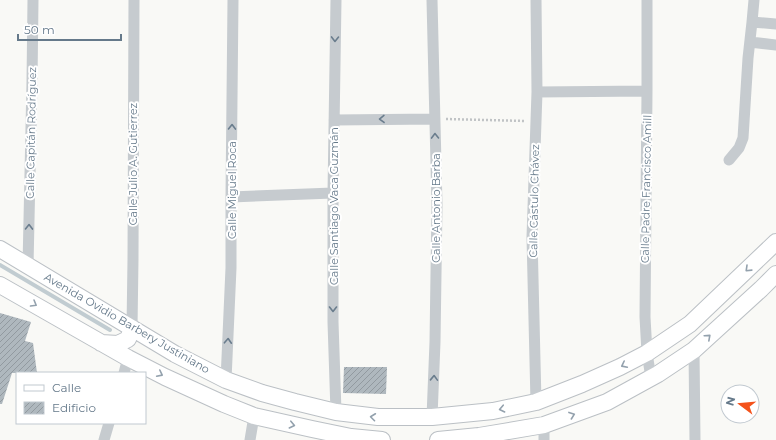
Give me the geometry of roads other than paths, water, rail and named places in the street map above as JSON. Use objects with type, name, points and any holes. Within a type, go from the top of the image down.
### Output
[{"type":"street","name":"Calle Capitán Rodríguez","points":[[28,266],[33,0]]},
{"type":"street","name":"Calle Julio A. Gutierrez","points":[[132,328],[134,0]]},
{"type":"street","name":"Calle Miguel Roca","points":[[226,380],[231,268],[233,0]]},
{"type":"street","name":"Calle Santiago Vaca Guzmán","points":[[336,0],[333,193],[333,322],[336,412]]},
{"type":"street","name":"Calle Antonio Barba","points":[[432,0],[437,205],[435,342],[432,417]]},
{"type":"street","name":"Calle Cástulo Chávez","points":[[536,0],[537,92],[532,237],[536,402]]},
{"type":"street","name":"Calle Padre Francisco Amill","points":[[647,0],[645,317],[647,353],[651,378]]},
{"type":"street","points":[[729,160],[739,148],[743,138],[748,58],[754,0]]},
{"type":"street","points":[[752,22],[776,24]]},
{"type":"street","points":[[750,42],[776,44]]},
{"type":"street","points":[[537,92],[647,91]]},
{"type":"street","points":[[334,120],[435,119]]},
{"type":"street","points":[[231,197],[333,193]]},
{"type":"street","name":"Avenida Ovidio Barbery Justiniano","points":[[0,249],[154,342],[226,380],[262,393],[336,412],[378,417],[432,417],[493,411],[536,402],[620,367],[647,353],[690,324],[776,242]]},
{"type":"street","points":[[438,440],[479,436],[544,433],[607,402],[651,378],[694,350],[776,274]]},
{"type":"street","points":[[0,285],[101,343],[126,366],[165,377],[254,416],[351,437],[382,440]]},
{"type":"street","points":[[101,343],[118,344],[128,339],[132,328]]},
{"type":"street","points":[[126,366],[132,348],[142,342],[154,342]]},
{"type":"street","points":[[694,350],[695,440]]},
{"type":"street","points":[[250,440],[254,416]]},
{"type":"street","points":[[104,440],[109,424]]},
{"type":"waterway","points":[[0,265],[110,330]]}]
